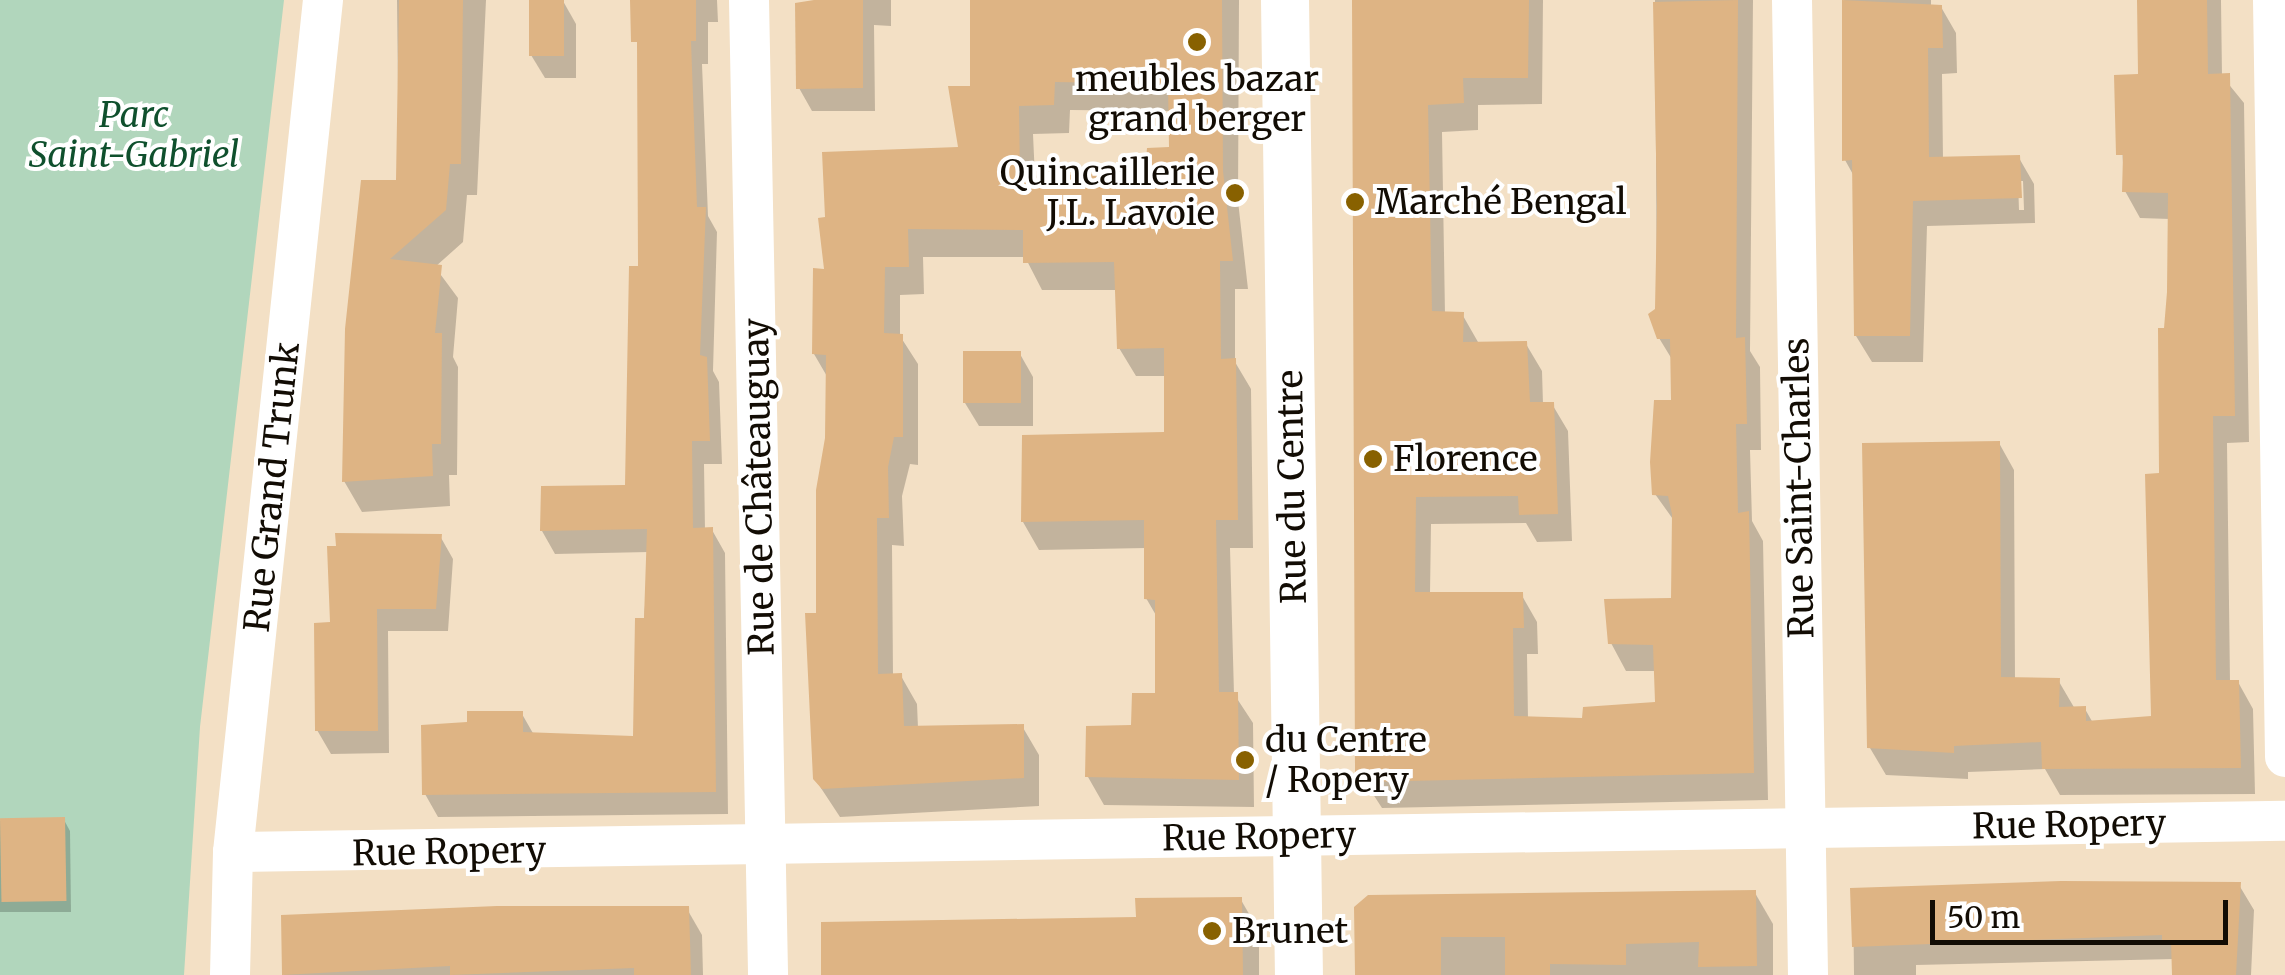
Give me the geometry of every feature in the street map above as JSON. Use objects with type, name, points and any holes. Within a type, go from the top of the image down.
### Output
[{"type":"street","name":"Rue Grand Trunk","points":[[230,975],[233,852],[323,0]]},
{"type":"street","name":"Rue de Châteauguay","points":[[748,0],[768,975]]},
{"type":"street","name":"Rue du Centre","points":[[1285,0],[1299,975]]},
{"type":"street","name":"Rue Saint-Charles","points":[[1792,0],[1808,975]]},
{"type":"street","points":[[2273,0],[2285,757]]},
{"type":"street","name":"Rue Ropery","points":[[233,852],[2285,821]]},
{"type":"green space","name":"Parc Saint-Gabriel","points":[[0,0],[284,0],[200,727],[184,975],[0,975]]},
{"type":"building","points":[[399,0],[463,0],[461,164],[450,164],[446,210],[390,259],[442,265],[435,333],[442,333],[441,444],[432,444],[433,476],[342,482],[345,329],[361,180],[396,180]]},
{"type":"building","points":[[529,0],[564,0],[564,56],[529,56]]},
{"type":"building","points":[[630,0],[696,0],[696,41],[691,41],[697,207],[706,207],[700,355],[707,357],[710,441],[692,441],[693,528],[713,527],[716,792],[422,795],[421,725],[467,722],[467,711],[523,711],[523,732],[633,736],[635,618],[644,618],[647,529],[540,531],[541,486],[625,485],[629,266],[638,266],[637,42],[631,42]]},
{"type":"building","points":[[863,0],[863,88],[796,89],[795,3]]},
{"type":"building","points":[[970,0],[1222,0],[1223,171],[1233,261],[1220,261],[1221,359],[1236,358],[1238,520],[1216,520],[1219,692],[1238,692],[1239,780],[1085,777],[1086,726],[1131,725],[1132,693],[1155,693],[1155,600],[1144,599],[1144,520],[1021,522],[1022,435],[1164,432],[1164,348],[1117,349],[1114,262],[1023,263],[1023,230],[908,229],[909,267],[885,267],[884,333],[903,334],[903,437],[894,437],[888,467],[889,518],[877,518],[878,674],[902,673],[904,726],[1024,724],[1024,778],[822,789],[813,779],[805,613],[816,613],[816,490],[825,438],[826,355],[812,354],[813,268],[824,269],[818,218],[825,217],[822,152],[958,147],[948,86],[970,86]],"holes":[[[1055,82],[1168,84],[1169,147],[1147,148],[1145,173],[1020,176],[1019,106],[1054,105]]]},
{"type":"building","points":[[1352,0],[1529,0],[1528,78],[1463,78],[1464,103],[1428,105],[1432,311],[1464,312],[1463,342],[1527,341],[1530,402],[1554,402],[1558,514],[1519,515],[1518,496],[1416,497],[1415,592],[1523,592],[1524,628],[1513,628],[1514,716],[1582,718],[1583,707],[1655,702],[1653,645],[1608,644],[1604,599],[1671,598],[1672,514],[1668,496],[1652,495],[1650,462],[1654,400],[1671,400],[1670,339],[1657,339],[1648,314],[1655,309],[1657,206],[1653,2],[1738,0],[1736,338],[1745,337],[1747,424],[1736,424],[1738,513],[1749,511],[1754,773],[1365,782],[1355,772]]},
{"type":"building","points":[[1842,0],[1942,5],[1943,48],[1928,48],[1929,157],[2020,155],[2022,198],[1913,201],[1910,336],[1854,336],[1852,160],[1842,161]]},
{"type":"building","points":[[2137,0],[2207,0],[2208,74],[2230,73],[2235,416],[2213,416],[2216,680],[2239,680],[2241,768],[2042,769],[2041,742],[1954,746],[1954,753],[1867,748],[1862,443],[2000,441],[2001,677],[2060,678],[2059,707],[2086,706],[2086,721],[2151,716],[2145,474],[2159,473],[2158,328],[2164,328],[2167,292],[2168,193],[2122,192],[2123,155],[2116,155],[2114,75],[2138,74]]},
{"type":"building","points":[[963,351],[1021,351],[1021,403],[963,403]]},
{"type":"building","points":[[335,533],[442,534],[436,609],[377,609],[378,731],[315,731],[314,623],[330,622],[327,546],[336,546]]},
{"type":"building","points":[[65,817],[66,901],[1,902],[0,818]]},
{"type":"building","points":[[2061,881],[2241,882],[2236,975],[2172,975],[2171,941],[2162,942],[2162,935],[1852,947],[1850,888]]},
{"type":"building","points":[[1756,890],[1757,966],[1698,967],[1699,942],[1626,944],[1626,965],[1550,964],[1550,975],[1505,975],[1505,937],[1441,937],[1441,975],[1355,975],[1354,907],[1368,895]]},
{"type":"building","points":[[1242,897],[1243,975],[821,975],[821,922],[1136,917],[1135,898]]},
{"type":"building","points":[[497,906],[689,906],[691,975],[634,975],[634,968],[450,975],[450,966],[282,975],[281,915]]},
{"type":"place","name":"meubles bazar grand berger","points":[[1197,42]]},
{"type":"place","name":"Quincaillerie J.L. Lavoie","points":[[1235,193]]},
{"type":"place","name":"Marché Bengal","points":[[1355,202]]},
{"type":"place","name":"Florence","points":[[1373,459]]},
{"type":"place","name":"du Centre / Ropery","points":[[1245,760]]},
{"type":"place","name":"Brunet","points":[[1212,931]]}]
